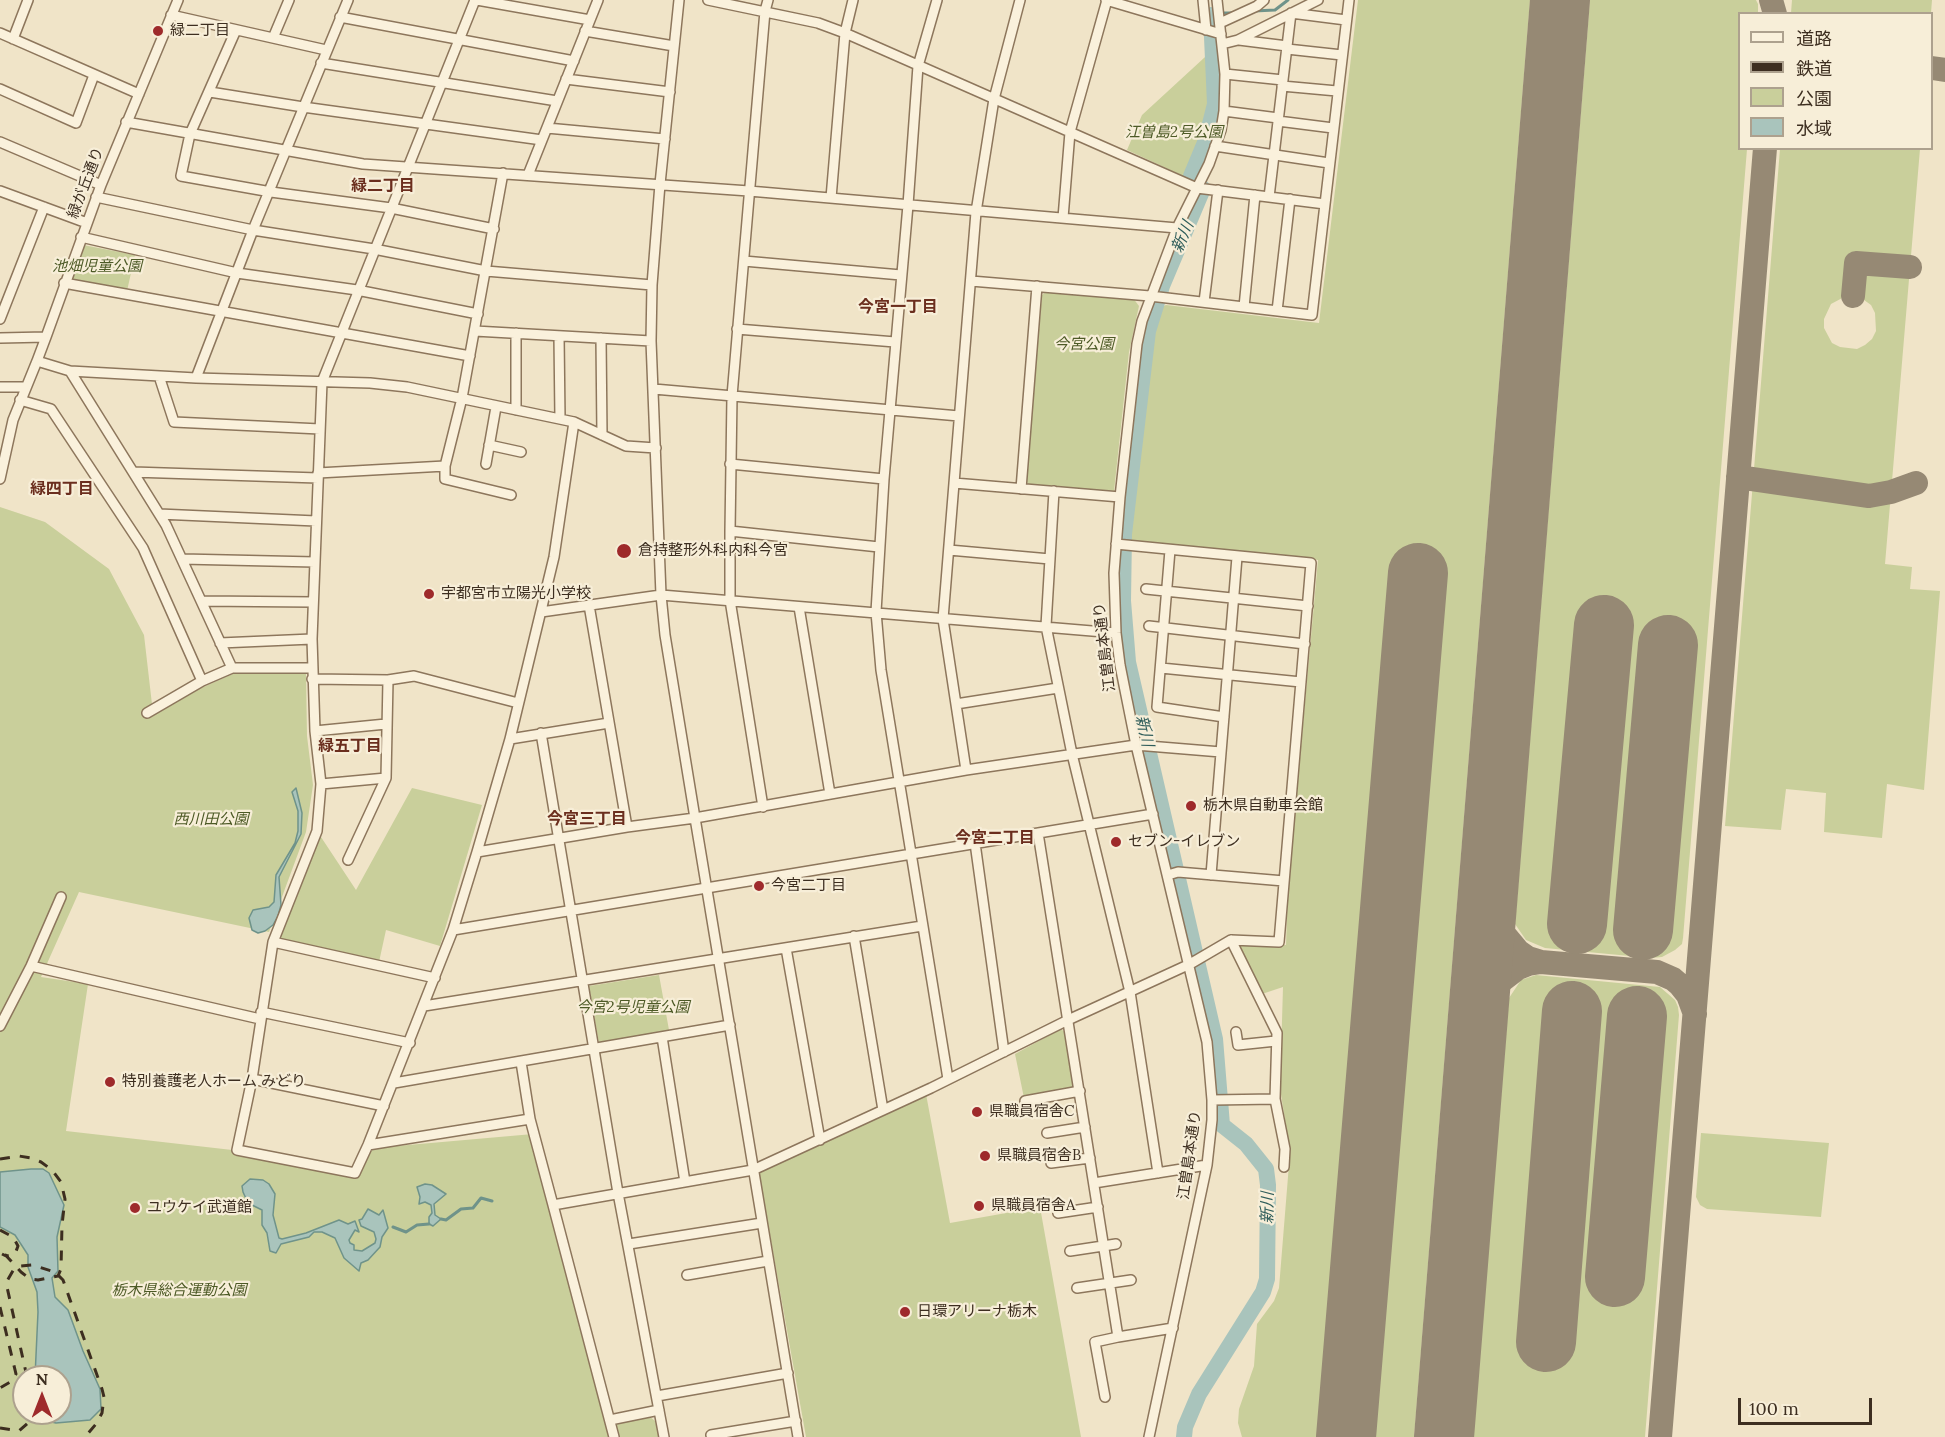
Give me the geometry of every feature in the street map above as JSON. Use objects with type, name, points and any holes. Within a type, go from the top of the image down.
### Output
[{"type":"street","points":[[13,39],[28,0]]},
{"type":"street","points":[[273,38],[289,0]]},
{"type":"street","points":[[196,378],[303,107],[348,0]]},
{"type":"street","points":[[574,422],[554,556],[510,739],[453,930],[368,1145],[355,1173],[237,1150],[252,1079],[273,942],[317,831],[321,784],[315,731],[312,639],[322,382],[340,332],[476,0],[590,20]]},
{"type":"street","points":[[528,175],[598,0]]},
{"type":"street","points":[[679,0],[652,285],[651,341],[661,595],[665,634],[798,1437]]},
{"type":"street","points":[[708,0],[818,23],[845,33],[1197,188],[1324,204]]},
{"type":"street","points":[[763,807],[730,600],[730,464],[737,329],[765,11],[768,0]]},
{"type":"street","points":[[831,198],[845,33],[853,0]]},
{"type":"street","points":[[937,0],[918,66],[884,479],[876,612],[881,670],[948,1079]]},
{"type":"street","points":[[966,770],[943,619],[976,212],[994,99],[1020,0]]},
{"type":"street","points":[[1063,218],[1070,132],[1107,0],[1206,30],[1221,39],[1342,55]]},
{"type":"street","points":[[1203,0],[1206,30]]},
{"type":"street","name":"江曽島本通り","points":[[1149,1437],[1207,1165],[1212,1130],[1212,1100],[1207,1042],[1136,745],[1120,665],[1116,633],[1114,573],[1137,344],[1150,296],[1176,228],[1197,188],[1221,130],[1225,74],[1217,0]]},
{"type":"street","points":[[1220,23],[1257,6],[1264,0]]},
{"type":"street","points":[[1238,40],[1318,0]]},
{"type":"street","points":[[971,281],[1150,296],[1312,315],[1348,0]]},
{"type":"street","name":"緑が丘通り","points":[[0,477],[10,430],[20,400],[37,361],[101,185],[171,15],[174,1]]},
{"type":"street","points":[[1291,13],[1346,20]]},
{"type":"street","points":[[1269,197],[1291,13]]},
{"type":"street","points":[[171,15],[327,50]]},
{"type":"street","points":[[340,17],[574,61]]},
{"type":"street","points":[[236,30],[190,134],[181,176],[270,192],[391,208],[494,229]]},
{"type":"street","points":[[585,31],[674,46]]},
{"type":"street","points":[[0,33],[139,94]]},
{"type":"street","points":[[321,63],[557,101]]},
{"type":"street","points":[[1225,74],[1337,91]]},
{"type":"street","points":[[0,89],[76,123],[94,75]]},
{"type":"street","points":[[566,79],[670,92]]},
{"type":"street","points":[[210,92],[542,140]]},
{"type":"street","points":[[1224,111],[1333,128]]},
{"type":"street","points":[[126,122],[363,164],[749,191],[1176,228]]},
{"type":"street","points":[[547,128],[665,139]]},
{"type":"street","points":[[0,142],[101,185]]},
{"type":"street","points":[[1215,146],[1329,163]]},
{"type":"street","points":[[503,173],[462,398],[445,466],[445,479],[511,495]]},
{"type":"street","points":[[1204,302],[1218,190]]},
{"type":"street","points":[[1,195],[44,207],[87,223]]},
{"type":"street","points":[[1244,307],[1256,195]]},
{"type":"street","points":[[96,198],[254,230],[374,249],[486,271],[652,285]]},
{"type":"street","points":[[1277,311],[1290,199]]},
{"type":"street","points":[[0,319],[44,207]]},
{"type":"street","points":[[81,237],[237,273],[357,290],[478,314]]},
{"type":"street","points":[[744,261],[901,275]]},
{"type":"street","points":[[64,284],[470,356]]},
{"type":"street","points":[[1021,489],[1037,286]]},
{"type":"street","points":[[737,329],[895,342]]},
{"type":"street","points":[[475,331],[651,341]]},
{"type":"street","points":[[516,333],[516,411]]},
{"type":"street","points":[[559,336],[560,419]]},
{"type":"street","points":[[0,338],[46,337]]},
{"type":"street","points":[[601,338],[602,435]]},
{"type":"street","points":[[37,361],[70,371],[380,384],[462,398],[574,422],[626,446],[656,448]]},
{"type":"street","points":[[70,371],[159,514],[232,668]]},
{"type":"street","points":[[159,376],[174,422],[320,429]]},
{"type":"street","points":[[0,387],[26,387]]},
{"type":"street","points":[[654,389],[959,416]]},
{"type":"street","points":[[20,400],[51,409],[143,548],[202,681]]},
{"type":"street","points":[[486,464],[496,406]]},
{"type":"street","points":[[0,430],[10,430]]},
{"type":"street","points":[[489,445],[521,452]]},
{"type":"street","points":[[730,464],[884,479]]},
{"type":"street","points":[[132,472],[318,476],[445,466]]},
{"type":"street","points":[[954,483],[1120,497]]},
{"type":"street","points":[[1054,491],[1046,626],[1072,754],[1130,992],[1158,1173]]},
{"type":"street","points":[[159,514],[316,521]]},
{"type":"street","points":[[730,531],[879,547]]},
{"type":"street","points":[[553,1205],[753,1170],[1190,964],[1231,940],[1279,942],[1311,563],[1116,544]]},
{"type":"street","points":[[949,550],[1050,559]]},
{"type":"street","points":[[1170,550],[1157,707],[1224,717]]},
{"type":"street","points":[[1211,875],[1237,557]]},
{"type":"street","points":[[182,559],[315,562]]},
{"type":"street","points":[[1146,589],[1308,606]]},
{"type":"street","points":[[541,612],[661,595],[1116,633]]},
{"type":"street","points":[[201,601],[313,602]]},
{"type":"street","points":[[589,605],[627,827]]},
{"type":"street","points":[[799,607],[831,794]]},
{"type":"street","points":[[1149,626],[1305,644]]},
{"type":"street","points":[[220,643],[312,639]]},
{"type":"street","points":[[147,713],[202,681],[232,668],[388,680],[414,676],[518,703]]},
{"type":"street","points":[[1161,668],[1301,682]]},
{"type":"street","points":[[348,860],[386,777],[388,680]]},
{"type":"street","points":[[956,704],[1058,688]]},
{"type":"street","points":[[510,739],[609,723]]},
{"type":"street","points":[[315,731],[386,724]]},
{"type":"street","points":[[541,733],[618,1193],[664,1437]]},
{"type":"street","points":[[477,852],[763,807],[966,770],[1136,745],[1221,752]]},
{"type":"street","points":[[321,784],[386,777]]},
{"type":"street","points":[[453,930],[1153,814]]},
{"type":"street","points":[[1038,833],[1118,1337]]},
{"type":"street","points":[[975,843],[1004,1052]]},
{"type":"street","points":[[1168,875],[1178,873],[1284,881]]},
{"type":"street","points":[[0,1026],[31,966],[61,897]]},
{"type":"street","points":[[424,1006],[922,926]]},
{"type":"street","points":[[854,936],[883,1110]]},
{"type":"street","points":[[1231,940],[1277,1033],[1275,1099],[1285,1149],[1284,1167]]},
{"type":"street","points":[[273,942],[435,978]]},
{"type":"street","points":[[786,948],[820,1140]]},
{"type":"street","points":[[31,966],[260,1015],[410,1043]]},
{"type":"street","points":[[394,1083],[730,1025]]},
{"type":"street","points":[[1236,1032],[1238,1045],[1276,1041]]},
{"type":"street","points":[[663,1037],[686,1182]]},
{"type":"street","points":[[521,1062],[530,1119],[615,1437]]},
{"type":"street","points":[[252,1079],[384,1106]]},
{"type":"street","points":[[1025,1101],[1080,1091]]},
{"type":"street","points":[[1212,1100],[1275,1099]]},
{"type":"street","points":[[368,1145],[530,1119]]},
{"type":"street","points":[[1047,1133],[1085,1127]]},
{"type":"street","points":[[1051,1163],[1090,1158]]},
{"type":"street","points":[[1094,1183],[1207,1165]]},
{"type":"street","points":[[1058,1213],[1098,1207]]},
{"type":"street","points":[[629,1244],[762,1223]]},
{"type":"street","points":[[1070,1251],[1116,1244]]},
{"type":"street","points":[[687,1275],[768,1262]]},
{"type":"street","points":[[1077,1288],[1131,1280]]},
{"type":"street","points":[[1106,1397],[1095,1342],[1173,1328]]},
{"type":"street","points":[[657,1396],[788,1373]]},
{"type":"street","points":[[610,1420],[659,1410]]},
{"type":"street","points":[[712,1437],[711,1435],[796,1421]]},
{"type":"green space","points":[[1358,0],[1530,0],[1414,1437],[1242,1437],[1238,1423],[1239,1409],[1254,1366],[1257,1324],[1274,1301],[1279,1288],[1290,1152],[1280,1088],[1283,987],[1262,994],[1239,943],[1286,945],[1288,889],[1318,560],[1133,543],[1128,539],[1156,314],[1161,307],[1166,305],[1319,323]]},
{"type":"green space","points":[[1590,0],[1756,0],[1758,12],[1738,12],[1738,150],[1747,150],[1682,944],[1662,957],[1651,958],[1545,948],[1526,940],[1515,924]]},
{"type":"green space","points":[[1792,0],[1932,0],[1931,12],[1791,12]]},
{"type":"green space","name":"江曽島2号公園","points":[[1217,46],[1218,110],[1211,139],[1192,180],[1127,150],[1142,115]]},
{"type":"green space","points":[[1780,150],[1920,150],[1885,564],[1912,567],[1910,589],[1940,591],[1924,790],[1887,784],[1882,838],[1824,832],[1826,793],[1786,789],[1781,830],[1725,826]],"holes":[[[1846,296],[1864,300],[1871,305],[1875,313],[1876,331],[1872,339],[1857,349],[1840,347],[1832,343],[1824,328],[1824,319],[1831,304]]]},
{"type":"green space","name":"池畑児童公園","points":[[83,245],[135,255],[127,291],[69,282]]},
{"type":"green space","name":"今宮公園","points":[[1049,290],[1133,298],[1139,306],[1129,352],[1114,491],[1030,486],[1026,481],[1042,295]]},
{"type":"green space","name":"栃木県総合運動公園","points":[[0,507],[45,522],[109,569],[144,635],[153,713],[156,708],[235,673],[306,674],[307,736],[313,785],[306,832],[269,932],[79,892],[41,977],[88,984],[66,1131],[241,1151],[352,1173],[374,1148],[533,1134],[613,1437],[0,1437]]},
{"type":"green space","points":[[412,788],[482,805],[440,946],[386,930],[379,962],[284,942],[280,936],[319,834],[356,890]]},
{"type":"green space","name":"今宮2号児童公園","points":[[659,975],[669,1030],[599,1043],[589,986]]},
{"type":"green space","points":[[1536,975],[1660,987],[1675,1000],[1678,1007],[1645,1437],[1473,1437],[1509,998],[1521,980]]},
{"type":"green space","points":[[1061,1029],[1067,1034],[1074,1090],[1024,1098],[1015,1054]]},
{"type":"green space","points":[[926,1094],[950,1223],[1040,1207],[1081,1437],[806,1437],[759,1173]]},
{"type":"green space","points":[[1701,1133],[1829,1143],[1821,1217],[1707,1209],[1700,1205],[1696,1197]]},
{"type":"green space","points":[[649,1416],[655,1421],[659,1437],[619,1437],[616,1427],[618,1423]]},
{"type":"water","points":[[1212,44],[1216,44],[1217,109],[1212,134],[1202,160],[1198,158],[1207,138],[1213,106]]},
{"type":"water","points":[[296,788],[302,813],[301,834],[279,877],[281,905],[278,916],[273,925],[258,933],[252,930],[249,918],[253,910],[269,907],[274,902],[276,875],[295,843],[298,831],[298,811],[292,792]]},
{"type":"water","points":[[43,1169],[49,1173],[64,1205],[57,1237],[58,1271],[52,1278],[55,1297],[68,1310],[100,1389],[101,1409],[90,1420],[72,1422],[72,1365],[36,1365],[37,1292],[28,1267],[28,1255],[15,1235],[0,1227],[0,1172]]},
{"type":"water","points":[[250,1179],[263,1180],[269,1184],[275,1194],[273,1215],[279,1238],[306,1233],[339,1220],[348,1224],[355,1221],[359,1232],[355,1230],[349,1240],[354,1245],[354,1250],[362,1251],[375,1243],[376,1239],[374,1232],[361,1226],[359,1220],[368,1209],[379,1215],[383,1210],[388,1228],[382,1237],[380,1247],[368,1260],[361,1263],[359,1271],[344,1258],[335,1238],[322,1232],[314,1232],[309,1237],[281,1244],[276,1253],[270,1251],[267,1233],[262,1225],[262,1210],[248,1203],[243,1192],[242,1186]]},
{"type":"water","points":[[425,1184],[432,1185],[446,1194],[434,1204],[435,1215],[441,1219],[433,1226],[429,1224],[429,1217],[432,1213],[431,1205],[425,1202],[419,1204],[420,1197],[417,1187]]},
{"type":"waterway","points":[[1254,11],[1275,10],[1288,0]]},
{"type":"waterway","points":[[1210,13],[1233,13]]},
{"type":"waterway","name":"新川","points":[[1184,1437],[1185,1427],[1199,1394],[1263,1292],[1267,1279],[1268,1185],[1266,1169],[1246,1144],[1222,1125],[1215,1039],[1128,662],[1123,601],[1124,534],[1148,331],[1162,286],[1203,189],[1191,176],[1206,140],[1215,104],[1211,15]]},
{"type":"waterway","points":[[441,1219],[446,1220],[461,1209],[473,1208],[481,1198],[492,1201]]},
{"type":"waterway","points":[[393,1227],[406,1232],[417,1225],[429,1224]]},
{"type":"taxiway","points":[[1771,0],[1774,12]]},
{"type":"taxiway","points":[[1933,68],[1945,70]]},
{"type":"taxiway","points":[[1660,1437],[1765,150]]},
{"type":"taxiway","points":[[1853,296],[1856,263],[1910,267]]},
{"type":"taxiway","points":[[1738,477],[1869,496],[1891,492],[1916,483]]},
{"type":"taxiway","points":[[1488,896],[1491,912],[1498,927],[1518,951],[1528,958],[1541,962]]},
{"type":"taxiway","points":[[1479,1005],[1492,988],[1518,968],[1541,962],[1657,972],[1680,985],[1688,995],[1695,1014]]},
{"type":"runway","points":[[1444,1437],[1560,0]]},
{"type":"runway","points":[[1346,1437],[1418,573]]},
{"type":"runway","points":[[1577,924],[1604,625]]},
{"type":"runway","points":[[1643,930],[1668,645]]},
{"type":"runway","points":[[1546,1342],[1572,1011]]},
{"type":"runway","points":[[1615,1277],[1637,1016]]},
{"type":"railway","points":[[0,1159],[19,1156],[41,1162],[52,1170],[61,1182],[65,1199],[61,1269],[58,1276],[38,1280],[30,1279],[0,1249]]},
{"type":"railway","points":[[0,1230],[13,1237],[18,1246],[15,1254],[6,1256],[2,1254]]},
{"type":"railway","points":[[24,1365],[7,1281],[14,1269],[32,1265],[55,1272],[63,1280],[102,1389],[104,1397],[102,1413],[85,1437]]},
{"type":"railway","points":[[0,1307],[16,1374],[12,1381],[0,1388]]},
{"type":"railway","points":[[0,1428],[19,1431],[26,1425]]},
{"type":"place","name":"緑二丁目","points":[[158,31]]},
{"type":"place","name":"倉持整形外科内科今宮","points":[[624,551]]},
{"type":"place","name":"宇都宮市立陽光小学校","points":[[429,594]]},
{"type":"place","name":"栃木県自動車会館","points":[[1191,806]]},
{"type":"place","name":"セブン-イレブン","points":[[1116,842]]},
{"type":"place","name":"今宮二丁目","points":[[759,886]]},
{"type":"place","name":"特別養護老人ホーム みどり","points":[[110,1082]]},
{"type":"place","name":"県職員宿舎C","points":[[977,1112]]},
{"type":"place","name":"県職員宿舎B","points":[[985,1156]]},
{"type":"place","name":"県職員宿舎A","points":[[979,1206]]},
{"type":"place","name":"ユウケイ武道館","points":[[135,1208]]},
{"type":"place","name":"日環アリーナ栃木","points":[[905,1312]]},
{"type":"district","name":"緑二丁目","points":[[383,186]]},
{"type":"district","name":"今宮一丁目","points":[[898,307]]},
{"type":"district","name":"緑四丁目","points":[[62,489]]},
{"type":"district","name":"緑五丁目","points":[[350,746]]},
{"type":"district","name":"今宮三丁目","points":[[587,819]]},
{"type":"district","name":"今宮二丁目","points":[[995,838]]},
{"type":"park label","name":"西川田公園","points":[[211,820]]}]
